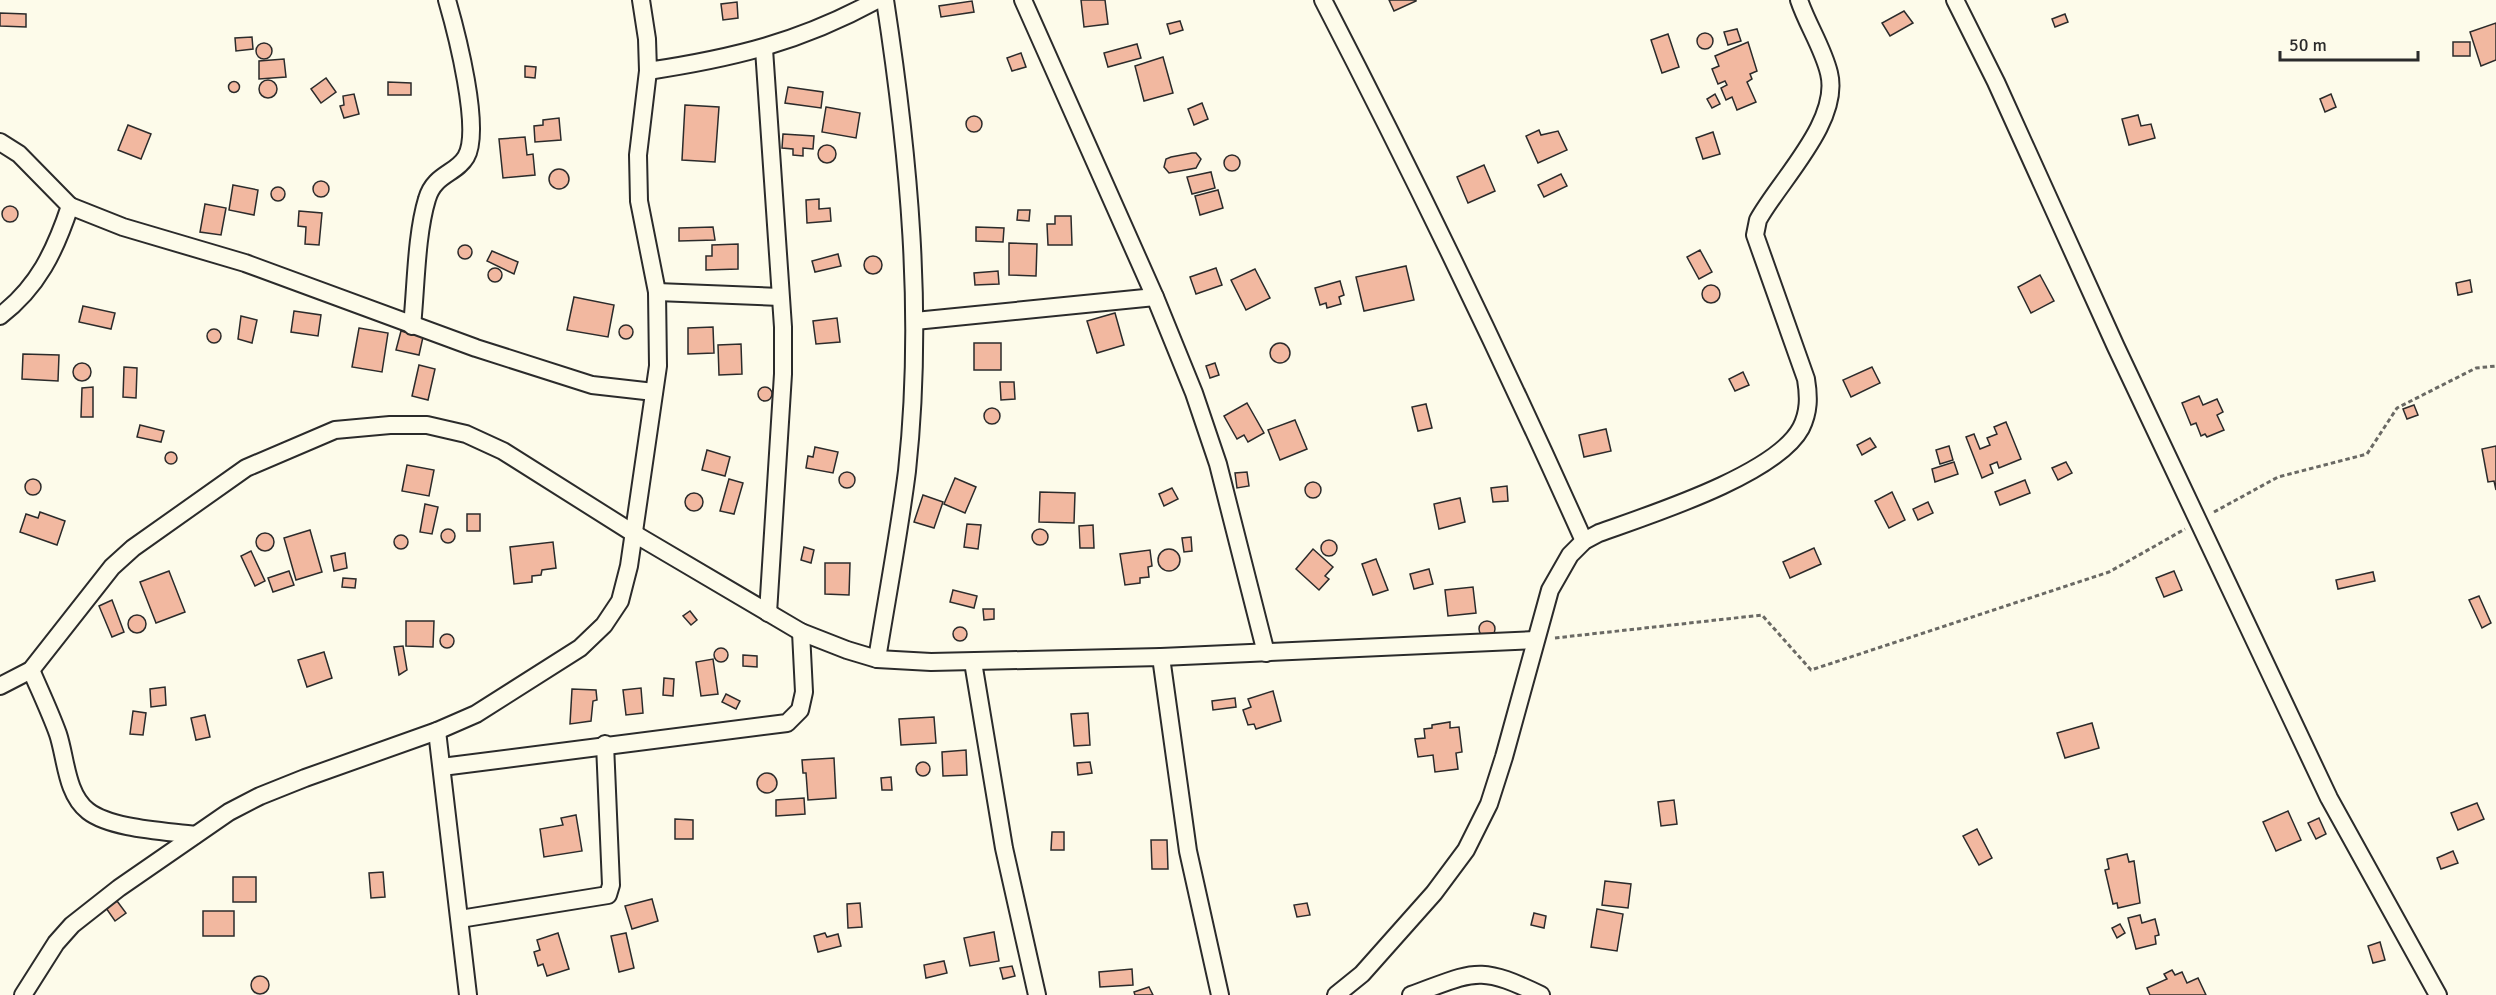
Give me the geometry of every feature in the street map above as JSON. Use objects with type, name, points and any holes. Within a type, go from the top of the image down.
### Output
[{"type":"street","points":[[412,326],[427,199],[440,177],[466,157],[470,144],[468,97],[447,0]]},
{"type":"street","points":[[23,995],[56,944],[72,925],[119,888],[195,835],[260,796],[437,731],[476,714],[580,648],[604,626],[620,601],[633,533],[658,366],[657,292],[639,201],[638,155],[648,71],[647,39],[641,0]]},
{"type":"street","points":[[648,71],[764,49],[821,27],[877,0]]},
{"type":"street","points":[[877,659],[907,469],[915,321],[907,166],[899,90],[885,0]]},
{"type":"street","points":[[1023,0],[1155,297],[1194,393],[1218,464],[1266,653]]},
{"type":"street","points":[[1323,0],[1398,144],[1496,346],[1584,541]]},
{"type":"street","points":[[1336,995],[1362,974],[1434,893],[1466,850],[1489,804],[1550,590],[1570,555],[1584,541],[1704,495],[1736,478],[1785,446],[1800,430],[1806,417],[1809,399],[1804,372],[1755,235],[1758,220],[1826,113],[1831,94],[1829,73],[1799,0]]},
{"type":"street","points":[[1955,0],[2001,92],[2116,346],[2329,798],[2438,995]]},
{"type":"street","points":[[764,49],[780,297],[783,410],[768,613]]},
{"type":"street","points":[[0,142],[19,154],[70,206],[123,227],[245,264],[412,326],[592,385],[654,392]]},
{"type":"street","points":[[0,316],[36,282],[57,243],[70,206]]},
{"type":"street","points":[[657,292],[780,297]]},
{"type":"street","points":[[915,321],[1155,297]]},
{"type":"street","points":[[0,686],[32,670],[111,567],[132,548],[246,468],[335,430],[427,425],[466,434],[503,451],[633,533],[801,632],[877,659],[973,662],[1161,657],[1535,640]]},
{"type":"street","points":[[442,766],[787,723],[800,710],[804,692],[801,632]]},
{"type":"street","points":[[1161,657],[1188,851],[1220,995]]},
{"type":"street","points":[[973,662],[1004,848],[1037,995]]},
{"type":"street","points":[[32,670],[59,737],[72,788],[83,806],[89,812],[115,822],[195,835]]},
{"type":"street","points":[[437,731],[468,995]]},
{"type":"street","points":[[460,920],[608,895],[610,885],[605,744]]},
{"type":"street","points":[[1411,995],[1467,974],[1486,973],[1509,980],[1541,995]]},
{"type":"path","points":[[1535,640],[1762,615],[1811,670],[2109,572],[2278,477],[2367,454],[2397,408],[2476,368],[2496,366]]},
{"type":"building","points":[[1081,0],[1105,0],[1108,24],[1084,27]]},
{"type":"building","points":[[1389,0],[1416,0],[1416,1],[1394,11]]},
{"type":"building","points":[[972,1],[974,12],[941,17],[939,6]]},
{"type":"building","points":[[737,2],[738,18],[723,20],[721,4]]},
{"type":"building","points":[[1904,11],[1913,23],[1890,36],[1882,23]]},
{"type":"building","points":[[0,13],[26,14],[26,27],[0,26]]},
{"type":"building","points":[[2065,14],[2068,22],[2055,27],[2052,19]]},
{"type":"building","points":[[1180,21],[1183,30],[1170,34],[1167,24]]},
{"type":"building","points":[[2496,23],[2496,60],[2481,66],[2470,32]]},
{"type":"building","points":[[1737,29],[1741,41],[1728,45],[1724,32]]},
{"type":"building","points":[[1702,33],[1708,33],[1713,41],[1711,47],[1702,49],[1697,44],[1697,38]]},
{"type":"building","points":[[1668,34],[1679,67],[1662,73],[1651,40]]},
{"type":"building","points":[[252,37],[253,49],[236,51],[235,38]]},
{"type":"building","points":[[1748,42],[1757,71],[1750,74],[1752,79],[1747,82],[1756,102],[1737,110],[1732,97],[1726,100],[1721,88],[1727,85],[1725,81],[1718,84],[1712,69],[1719,66],[1715,56]]},
{"type":"building","points":[[2453,42],[2470,42],[2470,56],[2453,56]]},
{"type":"building","points":[[264,43],[270,45],[272,51],[270,57],[264,59],[258,57],[256,51],[258,45]]},
{"type":"building","points":[[1137,44],[1141,58],[1108,67],[1104,53]]},
{"type":"building","points":[[1021,53],[1026,67],[1012,71],[1007,58]]},
{"type":"building","points":[[1163,57],[1173,93],[1144,101],[1135,66]]},
{"type":"building","points":[[284,59],[286,77],[259,79],[259,61]]},
{"type":"building","points":[[525,66],[536,67],[535,78],[525,77]]},
{"type":"building","points":[[326,78],[336,92],[321,103],[311,89]]},
{"type":"building","points":[[264,80],[272,80],[277,85],[275,96],[264,98],[259,93],[259,85]]},
{"type":"building","points":[[234,81],[240,87],[234,93],[228,87]]},
{"type":"building","points":[[388,82],[411,83],[411,95],[388,95]]},
{"type":"building","points":[[788,87],[823,92],[821,108],[785,103]]},
{"type":"building","points":[[354,94],[359,114],[344,118],[340,106],[344,105],[343,96]]},
{"type":"building","points":[[1715,94],[1720,104],[1712,108],[1707,99]]},
{"type":"building","points":[[2331,94],[2336,107],[2325,112],[2320,99]]},
{"type":"building","points":[[1202,103],[1208,119],[1194,125],[1188,109]]},
{"type":"building","points":[[685,105],[719,107],[715,162],[682,160]]},
{"type":"building","points":[[826,107],[860,113],[856,138],[822,132]]},
{"type":"building","points":[[2138,115],[2141,126],[2151,124],[2155,138],[2129,145],[2122,119]]},
{"type":"building","points":[[974,116],[982,124],[974,132],[966,124]]},
{"type":"building","points":[[559,118],[561,140],[535,142],[534,126],[543,125],[543,120]]},
{"type":"building","points":[[128,125],[151,134],[141,159],[118,150]]},
{"type":"building","points":[[1539,130],[1541,135],[1558,131],[1567,150],[1538,163],[1526,136]]},
{"type":"building","points":[[1713,132],[1720,154],[1703,159],[1696,138]]},
{"type":"building","points":[[783,134],[814,136],[813,149],[803,148],[803,156],[793,155],[793,149],[782,148]]},
{"type":"building","points":[[525,137],[527,155],[533,154],[535,175],[503,178],[499,139]]},
{"type":"building","points":[[827,145],[833,148],[836,154],[833,160],[827,163],[821,160],[818,154],[821,148]]},
{"type":"building","points":[[1196,153],[1201,159],[1196,168],[1169,173],[1164,167],[1166,159]]},
{"type":"building","points":[[1232,155],[1238,157],[1240,163],[1238,169],[1232,171],[1226,169],[1224,163],[1226,157]]},
{"type":"building","points":[[1484,165],[1495,191],[1468,203],[1457,177]]},
{"type":"building","points":[[559,169],[566,172],[569,179],[566,186],[559,189],[552,186],[549,179],[552,172]]},
{"type":"building","points":[[1211,172],[1215,188],[1192,194],[1187,177]]},
{"type":"building","points":[[1561,174],[1567,186],[1544,197],[1538,185]]},
{"type":"building","points":[[318,181],[324,181],[329,189],[327,195],[318,197],[313,192],[313,186]]},
{"type":"building","points":[[233,185],[258,190],[254,215],[229,210]]},
{"type":"building","points":[[275,187],[281,187],[285,194],[281,201],[275,201],[271,197],[271,191]]},
{"type":"building","points":[[1218,190],[1223,208],[1200,215],[1195,196]]},
{"type":"building","points":[[819,199],[819,209],[830,208],[831,221],[807,223],[806,200]]},
{"type":"building","points":[[205,204],[226,208],[221,235],[200,232]]},
{"type":"building","points":[[10,206],[18,214],[10,222],[2,214]]},
{"type":"building","points":[[1018,210],[1030,210],[1029,221],[1017,220]]},
{"type":"building","points":[[299,211],[322,213],[319,245],[305,244],[306,227],[298,226]]},
{"type":"building","points":[[1055,216],[1071,216],[1072,245],[1048,245],[1047,224],[1055,224]]},
{"type":"building","points":[[713,227],[715,240],[679,241],[679,228]]},
{"type":"building","points":[[976,227],[1004,228],[1003,242],[976,241]]},
{"type":"building","points":[[1009,243],[1037,244],[1036,276],[1009,275]]},
{"type":"building","points":[[738,244],[738,269],[706,270],[706,256],[712,256],[712,245]]},
{"type":"building","points":[[465,245],[470,247],[472,252],[470,257],[465,259],[460,257],[458,252],[460,247]]},
{"type":"building","points":[[1700,250],[1712,272],[1699,279],[1687,257]]},
{"type":"building","points":[[492,251],[518,262],[514,274],[487,261]]},
{"type":"building","points":[[838,254],[841,266],[815,272],[812,261]]},
{"type":"building","points":[[873,256],[879,259],[882,265],[879,271],[873,274],[867,271],[864,265],[867,259]]},
{"type":"building","points":[[1406,266],[1414,300],[1364,311],[1356,277]]},
{"type":"building","points":[[495,268],[500,270],[502,275],[500,280],[495,282],[490,280],[488,275],[490,270]]},
{"type":"building","points":[[1216,268],[1222,285],[1196,294],[1190,277]]},
{"type":"building","points":[[1255,269],[1270,298],[1246,310],[1231,280]]},
{"type":"building","points":[[998,271],[999,284],[975,285],[974,273]]},
{"type":"building","points":[[2040,275],[2054,301],[2031,313],[2018,287]]},
{"type":"building","points":[[2470,280],[2472,292],[2458,295],[2456,283]]},
{"type":"building","points":[[1340,281],[1344,295],[1339,297],[1341,304],[1327,308],[1326,303],[1320,305],[1315,288]]},
{"type":"building","points":[[1707,285],[1715,285],[1720,290],[1718,301],[1707,303],[1702,298],[1702,290]]},
{"type":"building","points":[[574,297],[614,305],[608,337],[567,330]]},
{"type":"building","points":[[83,306],[115,313],[111,329],[79,322]]},
{"type":"building","points":[[294,311],[321,315],[318,336],[291,332]]},
{"type":"building","points":[[1115,313],[1124,345],[1097,353],[1087,321]]},
{"type":"building","points":[[241,316],[257,320],[252,343],[238,339]]},
{"type":"building","points":[[837,318],[840,342],[816,344],[813,321]]},
{"type":"building","points":[[626,325],[631,327],[633,332],[631,337],[626,339],[621,337],[619,332],[621,327]]},
{"type":"building","points":[[713,327],[714,353],[688,354],[688,328]]},
{"type":"building","points":[[359,328],[388,333],[382,372],[352,367]]},
{"type":"building","points":[[214,329],[219,331],[221,336],[219,341],[214,343],[209,341],[207,336],[209,331]]},
{"type":"building","points":[[401,331],[423,337],[419,355],[396,350]]},
{"type":"building","points":[[974,343],[1001,343],[1001,370],[974,370]]},
{"type":"building","points":[[1280,343],[1287,346],[1290,353],[1287,360],[1280,363],[1273,360],[1270,353],[1273,346]]},
{"type":"building","points":[[741,344],[742,374],[719,375],[718,345]]},
{"type":"building","points":[[23,354],[59,355],[58,381],[22,379]]},
{"type":"building","points":[[82,363],[88,366],[91,372],[88,378],[82,381],[76,378],[73,372],[76,366]]},
{"type":"building","points":[[1215,363],[1219,375],[1210,378],[1206,366]]},
{"type":"building","points":[[419,365],[435,369],[428,400],[412,396]]},
{"type":"building","points":[[124,367],[137,368],[136,398],[123,397]]},
{"type":"building","points":[[1872,367],[1880,383],[1851,397],[1843,380]]},
{"type":"building","points":[[1743,372],[1749,385],[1735,391],[1729,379]]},
{"type":"building","points":[[1000,382],[1014,382],[1015,399],[1001,400]]},
{"type":"building","points":[[93,387],[93,417],[81,417],[82,388]]},
{"type":"building","points":[[762,387],[768,387],[772,394],[768,401],[762,401],[758,397],[758,391]]},
{"type":"building","points":[[2199,396],[2203,405],[2217,399],[2223,412],[2217,415],[2224,430],[2207,437],[2205,434],[2201,436],[2196,423],[2191,425],[2182,403]]},
{"type":"building","points":[[1247,403],[1264,433],[1248,442],[1244,435],[1237,439],[1224,416]]},
{"type":"building","points":[[1426,404],[1432,428],[1418,431],[1412,407]]},
{"type":"building","points":[[2414,405],[2418,415],[2407,419],[2403,409]]},
{"type":"building","points":[[992,408],[1000,416],[992,424],[984,416]]},
{"type":"building","points":[[1295,420],[1307,449],[1280,460],[1268,430]]},
{"type":"building","points":[[2006,422],[2021,459],[1999,468],[1997,462],[1990,465],[1993,473],[1982,478],[1966,437],[1974,434],[1980,449],[1990,445],[1987,438],[1997,434],[1994,427]]},
{"type":"building","points":[[140,425],[164,431],[161,442],[137,437]]},
{"type":"building","points":[[1606,429],[1611,451],[1584,457],[1579,435]]},
{"type":"building","points":[[1870,438],[1876,447],[1862,455],[1857,445]]},
{"type":"building","points":[[1949,446],[1953,460],[1940,464],[1936,450]]},
{"type":"building","points":[[2496,446],[2496,490],[2494,481],[2488,482],[2482,449]]},
{"type":"building","points":[[815,447],[838,452],[833,473],[806,468],[808,456],[813,457]]},
{"type":"building","points":[[707,450],[730,457],[725,476],[702,470]]},
{"type":"building","points":[[173,452],[177,458],[173,464],[169,464],[165,456]]},
{"type":"building","points":[[1954,462],[1958,474],[1935,482],[1932,469]]},
{"type":"building","points":[[2066,462],[2072,473],[2058,480],[2052,468]]},
{"type":"building","points":[[407,465],[434,470],[429,496],[402,491]]},
{"type":"building","points":[[847,472],[853,474],[855,480],[853,486],[847,488],[841,486],[839,480],[841,474]]},
{"type":"building","points":[[1247,472],[1249,486],[1237,488],[1235,473]]},
{"type":"building","points":[[955,478],[976,487],[965,513],[944,504]]},
{"type":"building","points":[[30,479],[36,479],[41,487],[39,493],[30,495],[25,490],[25,484]]},
{"type":"building","points":[[729,479],[743,483],[734,514],[720,511]]},
{"type":"building","points":[[2025,480],[2030,493],[2000,505],[1995,492]]},
{"type":"building","points":[[1310,482],[1316,482],[1321,490],[1319,496],[1310,498],[1305,493],[1305,487]]},
{"type":"building","points":[[1507,486],[1508,501],[1493,502],[1491,488]]},
{"type":"building","points":[[1172,488],[1178,499],[1164,506],[1159,494]]},
{"type":"building","points":[[1040,492],[1075,493],[1074,523],[1039,522]]},
{"type":"building","points":[[1892,492],[1905,520],[1889,528],[1875,501]]},
{"type":"building","points":[[690,493],[698,493],[703,498],[701,509],[690,511],[685,506],[685,498]]},
{"type":"building","points":[[923,495],[943,502],[934,528],[914,522]]},
{"type":"building","points":[[1460,498],[1465,522],[1439,529],[1434,504]]},
{"type":"building","points":[[1928,502],[1933,513],[1918,520],[1913,509]]},
{"type":"building","points":[[425,504],[438,507],[432,534],[420,532]]},
{"type":"building","points":[[40,512],[65,521],[57,545],[20,532],[26,514],[38,518]]},
{"type":"building","points":[[467,514],[480,514],[480,531],[467,531]]},
{"type":"building","points":[[967,524],[981,525],[978,549],[964,547]]},
{"type":"building","points":[[1093,525],[1094,548],[1080,548],[1079,526]]},
{"type":"building","points":[[448,529],[453,531],[455,536],[453,541],[448,543],[443,541],[441,536],[443,531]]},
{"type":"building","points":[[1040,529],[1048,537],[1040,545],[1032,537]]},
{"type":"building","points":[[310,530],[322,572],[296,580],[284,538]]},
{"type":"building","points":[[265,533],[271,536],[274,542],[271,548],[265,551],[259,548],[256,542],[259,536]]},
{"type":"building","points":[[398,535],[404,535],[408,542],[404,549],[398,549],[394,545],[394,539]]},
{"type":"building","points":[[1191,537],[1192,551],[1184,552],[1182,538]]},
{"type":"building","points":[[1329,540],[1337,548],[1329,556],[1321,548]]},
{"type":"building","points":[[553,542],[556,568],[542,570],[541,575],[532,576],[532,582],[514,584],[510,547]]},
{"type":"building","points":[[804,547],[814,550],[811,563],[801,560]]},
{"type":"building","points":[[1814,548],[1821,564],[1790,578],[1783,562]]},
{"type":"building","points":[[1169,549],[1179,556],[1180,560],[1173,570],[1169,571],[1159,564],[1158,560],[1165,550]]},
{"type":"building","points":[[1313,549],[1333,567],[1325,576],[1329,579],[1319,590],[1296,569]]},
{"type":"building","points":[[1150,550],[1152,566],[1148,567],[1149,577],[1140,578],[1140,583],[1125,585],[1120,554]]},
{"type":"building","points":[[251,551],[265,581],[255,586],[241,556]]},
{"type":"building","points":[[345,553],[347,568],[334,571],[331,556]]},
{"type":"building","points":[[1376,559],[1388,590],[1373,595],[1362,564]]},
{"type":"building","points":[[825,563],[850,563],[849,595],[825,594]]},
{"type":"building","points":[[1429,569],[1433,584],[1414,589],[1410,574]]},
{"type":"building","points":[[169,571],[185,612],[156,623],[140,582]]},
{"type":"building","points":[[289,571],[294,585],[273,592],[268,578]]},
{"type":"building","points":[[2174,571],[2182,590],[2164,597],[2156,578]]},
{"type":"building","points":[[2373,572],[2375,581],[2338,589],[2336,580]]},
{"type":"building","points":[[343,578],[356,579],[355,588],[342,587]]},
{"type":"building","points":[[1473,587],[1476,613],[1448,616],[1445,590]]},
{"type":"building","points":[[953,590],[977,596],[974,608],[950,602]]},
{"type":"building","points":[[2479,596],[2491,623],[2482,628],[2469,600]]},
{"type":"building","points":[[112,600],[124,632],[112,637],[99,606]]},
{"type":"building","points":[[983,609],[994,609],[994,619],[984,620]]},
{"type":"building","points":[[690,611],[697,620],[691,625],[683,616]]},
{"type":"building","points":[[137,615],[143,618],[146,624],[143,630],[137,633],[131,630],[128,624],[131,618]]},
{"type":"building","points":[[406,621],[434,621],[433,647],[406,646]]},
{"type":"building","points":[[1487,621],[1493,623],[1495,629],[1493,635],[1487,637],[1481,635],[1479,629],[1481,623]]},
{"type":"building","points":[[960,627],[965,629],[967,634],[965,639],[960,641],[955,639],[953,634],[955,629]]},
{"type":"building","points":[[444,634],[450,634],[454,641],[450,648],[444,648],[440,644],[440,638]]},
{"type":"building","points":[[403,646],[407,670],[399,675],[394,647]]},
{"type":"building","points":[[721,648],[726,650],[728,655],[726,660],[721,662],[716,660],[714,655],[716,650]]},
{"type":"building","points":[[324,652],[332,678],[307,687],[298,660]]},
{"type":"building","points":[[743,655],[757,656],[757,667],[743,666]]},
{"type":"building","points":[[713,659],[718,694],[701,696],[696,662]]},
{"type":"building","points":[[664,678],[674,679],[673,696],[663,695]]},
{"type":"building","points":[[165,687],[166,705],[151,707],[150,689]]},
{"type":"building","points":[[641,688],[643,713],[626,715],[623,690]]},
{"type":"building","points":[[572,689],[596,690],[597,700],[593,701],[591,721],[570,724]]},
{"type":"building","points":[[1273,691],[1281,721],[1256,729],[1254,724],[1248,725],[1243,710],[1251,707],[1248,699]]},
{"type":"building","points":[[726,694],[740,701],[736,709],[722,702]]},
{"type":"building","points":[[1235,698],[1236,707],[1213,710],[1212,701]]},
{"type":"building","points":[[133,711],[146,713],[143,735],[130,734]]},
{"type":"building","points":[[1088,713],[1090,745],[1074,746],[1071,714]]},
{"type":"building","points":[[205,715],[210,737],[196,740],[191,718]]},
{"type":"building","points":[[934,717],[936,743],[901,745],[899,719]]},
{"type":"building","points":[[1450,722],[1450,728],[1459,727],[1462,752],[1456,753],[1458,769],[1435,772],[1433,755],[1418,757],[1415,739],[1425,738],[1424,729],[1432,728],[1432,725]]},
{"type":"building","points":[[2092,723],[2099,748],[2065,758],[2057,733]]},
{"type":"building","points":[[966,750],[967,775],[943,776],[942,752]]},
{"type":"building","points":[[834,758],[836,798],[808,800],[806,773],[803,773],[802,760]]},
{"type":"building","points":[[920,762],[926,762],[930,769],[926,776],[920,776],[916,772],[916,766]]},
{"type":"building","points":[[1090,762],[1092,773],[1078,775],[1077,763]]},
{"type":"building","points":[[763,773],[771,773],[777,779],[777,787],[771,793],[763,793],[757,787],[757,779]]},
{"type":"building","points":[[891,777],[892,790],[882,790],[881,778]]},
{"type":"building","points":[[804,798],[805,814],[776,816],[776,800]]},
{"type":"building","points":[[1674,800],[1677,824],[1661,826],[1658,802]]},
{"type":"building","points":[[2477,803],[2484,819],[2458,830],[2451,813]]},
{"type":"building","points":[[2288,811],[2301,840],[2276,851],[2263,822]]},
{"type":"building","points":[[576,815],[582,851],[544,857],[540,829],[563,825],[561,818]]},
{"type":"building","points":[[2319,818],[2326,834],[2316,839],[2308,823]]},
{"type":"building","points":[[675,819],[693,820],[693,839],[675,839]]},
{"type":"building","points":[[1977,829],[1992,858],[1979,865],[1963,836]]},
{"type":"building","points":[[1052,832],[1064,832],[1064,850],[1051,850]]},
{"type":"building","points":[[1151,840],[1167,840],[1168,869],[1152,869]]},
{"type":"building","points":[[2453,851],[2458,863],[2441,869],[2437,858]]},
{"type":"building","points":[[2127,854],[2129,862],[2134,861],[2140,903],[2118,908],[2117,903],[2113,904],[2105,870],[2109,869],[2107,859]]},
{"type":"building","points":[[383,872],[385,897],[371,898],[369,873]]},
{"type":"building","points":[[233,877],[256,877],[256,902],[233,902]]},
{"type":"building","points":[[1605,881],[1631,884],[1628,908],[1602,905]]},
{"type":"building","points":[[652,899],[658,921],[632,929],[625,906]]},
{"type":"building","points":[[117,901],[126,913],[115,921],[106,908]]},
{"type":"building","points":[[860,903],[862,927],[848,928],[847,904]]},
{"type":"building","points":[[1307,903],[1310,915],[1297,917],[1294,905]]},
{"type":"building","points":[[1597,909],[1623,914],[1617,951],[1591,947]]},
{"type":"building","points":[[203,911],[234,911],[234,936],[203,936]]},
{"type":"building","points":[[1534,913],[1546,916],[1544,928],[1531,925]]},
{"type":"building","points":[[2140,915],[2142,923],[2155,919],[2159,935],[2155,936],[2156,944],[2136,949],[2128,918]]},
{"type":"building","points":[[2120,924],[2125,933],[2117,938],[2112,928]]},
{"type":"building","points":[[994,932],[999,961],[970,966],[964,938]]},
{"type":"building","points":[[558,933],[569,969],[547,976],[543,964],[538,966],[534,952],[540,950],[537,940]]},
{"type":"building","points":[[626,933],[634,968],[619,972],[611,936]]},
{"type":"building","points":[[825,933],[827,937],[838,934],[841,946],[818,952],[814,936]]},
{"type":"building","points":[[2380,942],[2385,960],[2373,963],[2368,946]]},
{"type":"building","points":[[944,961],[947,973],[926,978],[924,965]]},
{"type":"building","points":[[1012,966],[1015,976],[1003,979],[1000,968]]},
{"type":"building","points":[[1132,969],[1133,985],[1100,987],[1099,972]]},
{"type":"building","points":[[2172,970],[2175,975],[2182,972],[2187,983],[2198,978],[2206,995],[2150,995],[2147,988],[2167,979],[2164,974]]},
{"type":"building","points":[[260,976],[268,981],[269,985],[264,993],[260,994],[252,989],[251,985],[256,977]]},
{"type":"building","points":[[1149,987],[1153,995],[1135,995],[1134,992]]}]
